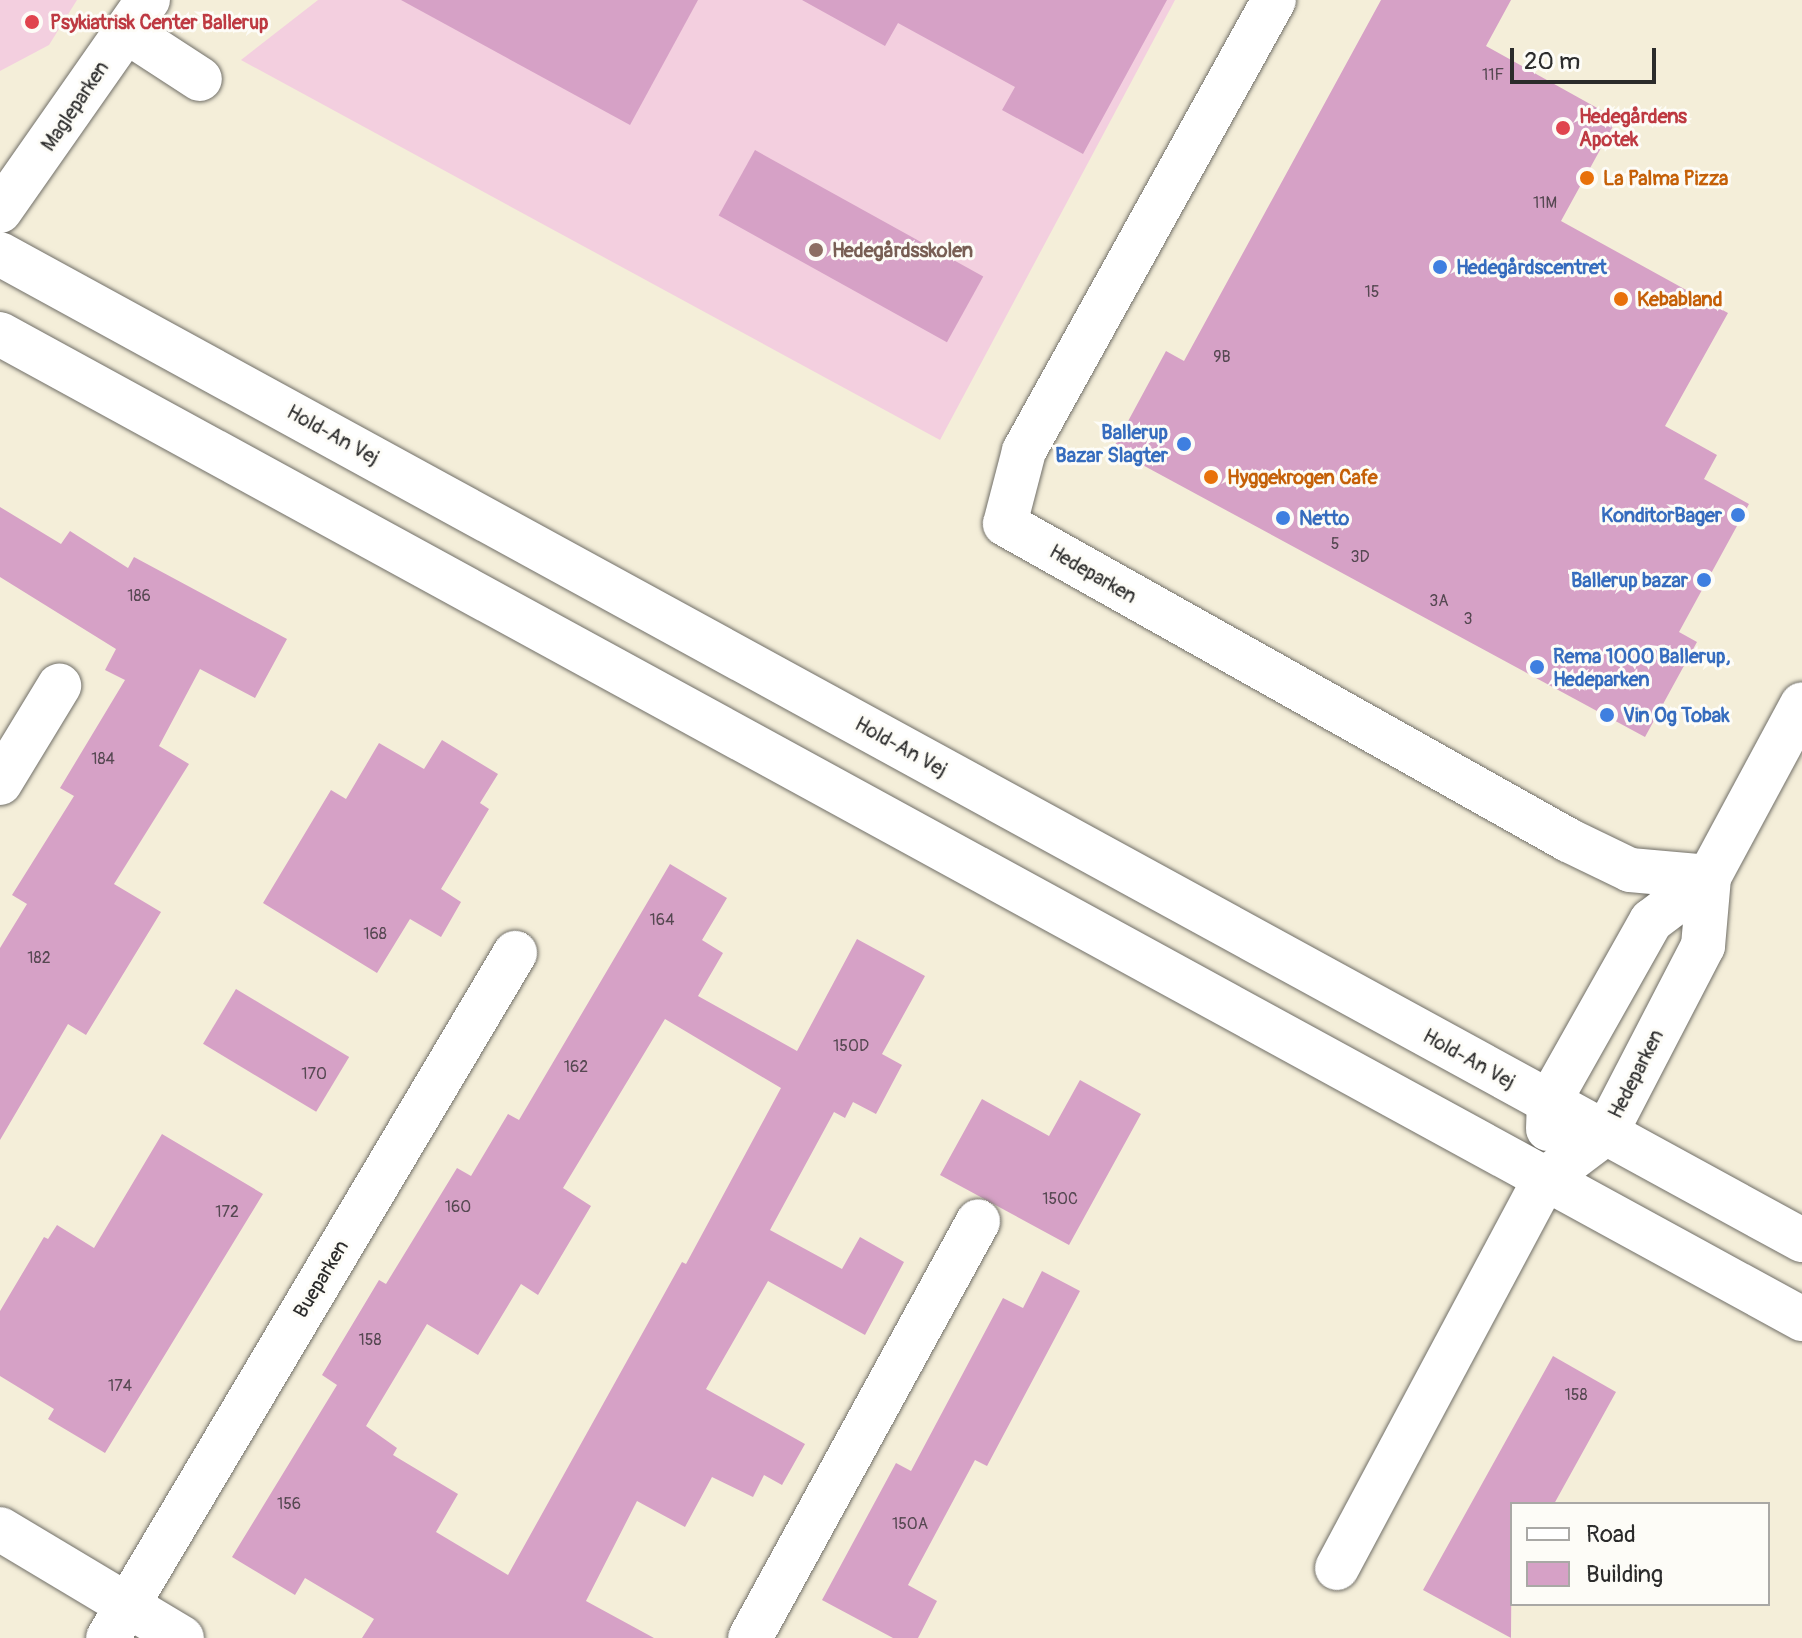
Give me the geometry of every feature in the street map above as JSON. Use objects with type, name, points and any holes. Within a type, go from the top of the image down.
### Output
[{"type":"street","name":"Hedeparken","points":[[1274,0],[1024,451],[1005,524],[1568,840],[1630,870],[1709,877]]},
{"type":"street","points":[[137,15],[200,79]]},
{"type":"street","name":"Magleparken","points":[[0,211],[28,176],[137,15]]},
{"type":"street","name":"Hold-An Vej","points":[[0,254],[1802,1240]]},
{"type":"street","points":[[0,334],[1802,1319]]},
{"type":"street","points":[[0,783],[59,686]]},
{"type":"street","name":"Hedeparken","points":[[1545,1179],[1606,1133],[1703,946],[1709,877],[1800,711]]},
{"type":"street","name":"Hedeparken","points":[[1545,1179],[1549,1102],[1651,921],[1709,877]]},
{"type":"street","name":"Bueparken","points":[[118,1622],[515,953]]},
{"type":"street","points":[[1337,1568],[1545,1179]]},
{"type":"street","points":[[750,1638],[978,1221]]},
{"type":"street","points":[[0,1529],[118,1622],[182,1638]]},
{"type":"shaded area","name":"Psykiatrisk Center Ballerup","points":[[0,0],[77,0],[49,45],[0,71]]},
{"type":"shaded area","name":"Hedegårdsskolen","points":[[318,0],[1175,0],[940,440],[241,60]]},
{"type":"building","points":[[401,0],[698,0],[630,125]]},
{"type":"building","points":[[802,0],[1167,0],[1083,154],[1002,110],[1015,87],[898,23],[885,46]]},
{"type":"building","name":"Hedegårdscentret","points":[[1381,0],[1511,0],[1486,46],[1617,119],[1561,221],[1728,313],[1665,426],[1717,455],[1704,479],[1749,504],[1679,632],[1697,642],[1645,737],[1113,449],[1166,351],[1184,361]]},
{"type":"building","points":[[755,150],[983,277],[947,342],[719,216]]},
{"type":"building","points":[[0,507],[61,544],[70,531],[128,568],[134,557],[287,639],[255,698],[200,669],[159,746],[189,764],[114,884],[161,912],[86,1035],[68,1024],[0,1140],[0,948],[27,904],[12,895],[74,796],[60,788],[125,680],[105,670],[116,649],[0,577]]},
{"type":"building","points":[[442,740],[498,774],[480,803],[489,809],[441,889],[461,902],[441,937],[410,919],[377,973],[263,903],[331,790],[346,799],[379,743],[424,769]]},
{"type":"building","points":[[670,864],[727,898],[702,940],[723,953],[698,996],[797,1051],[857,939],[925,976],[882,1054],[902,1065],[876,1114],[853,1102],[845,1118],[834,1112],[770,1230],[842,1269],[860,1237],[904,1262],[865,1335],[768,1281],[706,1389],[805,1444],[782,1485],[764,1475],[753,1497],[712,1477],[685,1527],[637,1501],[586,1601],[654,1638],[362,1638],[374,1619],[305,1578],[295,1595],[232,1557],[337,1385],[322,1375],[379,1280],[386,1284],[457,1168],[471,1176],[508,1114],[519,1120]],"holes":[[[665,1019],[781,1088],[686,1264],[682,1262],[508,1575],[436,1532],[458,1494],[393,1455],[397,1448],[366,1426],[427,1324],[478,1355],[521,1284],[538,1295],[591,1206],[563,1188]]]},
{"type":"building","points":[[236,989],[349,1057],[316,1112],[203,1044]]},
{"type":"building","points":[[1080,1080],[1141,1114],[1069,1245],[940,1175],[982,1099],[1049,1136]]},
{"type":"building","points":[[162,1134],[263,1194],[105,1453],[48,1419],[54,1409],[0,1376],[0,1311],[44,1237],[48,1239],[57,1225],[94,1248]]},
{"type":"building","points":[[1042,1271],[1080,1291],[987,1466],[975,1460],[908,1585],[937,1601],[918,1638],[893,1638],[822,1600],[896,1463],[911,1471],[1003,1298],[1023,1308]]},
{"type":"building","points":[[1553,1356],[1616,1392],[1555,1502],[1510,1502],[1511,1638],[1423,1590]]},
{"type":"place","name":"Psykiatrisk Center Ballerup","points":[[32,22]]},
{"type":"place","name":"Hedegårdens Apotek","points":[[1563,128]]},
{"type":"place","name":"La Palma Pizza","points":[[1587,178]]},
{"type":"place","name":"Hedegårdsskolen","points":[[816,250]]},
{"type":"place","name":"Hedegårdscentret","points":[[1440,267]]},
{"type":"place","name":"Kebabland","points":[[1621,299]]},
{"type":"place","name":"Ballerup Bazar Slagter","points":[[1184,444]]},
{"type":"place","name":"Hyggekrogen Cafe","points":[[1211,477]]},
{"type":"place","name":"KonditorBager","points":[[1738,515]]},
{"type":"place","name":"Netto","points":[[1283,518]]},
{"type":"place","name":"Ballerup bazar","points":[[1704,580]]},
{"type":"place","name":"Rema 1000 Ballerup, Hedeparken","points":[[1537,667]]},
{"type":"place","name":"Vin Og Tobak","points":[[1607,715]]}]
